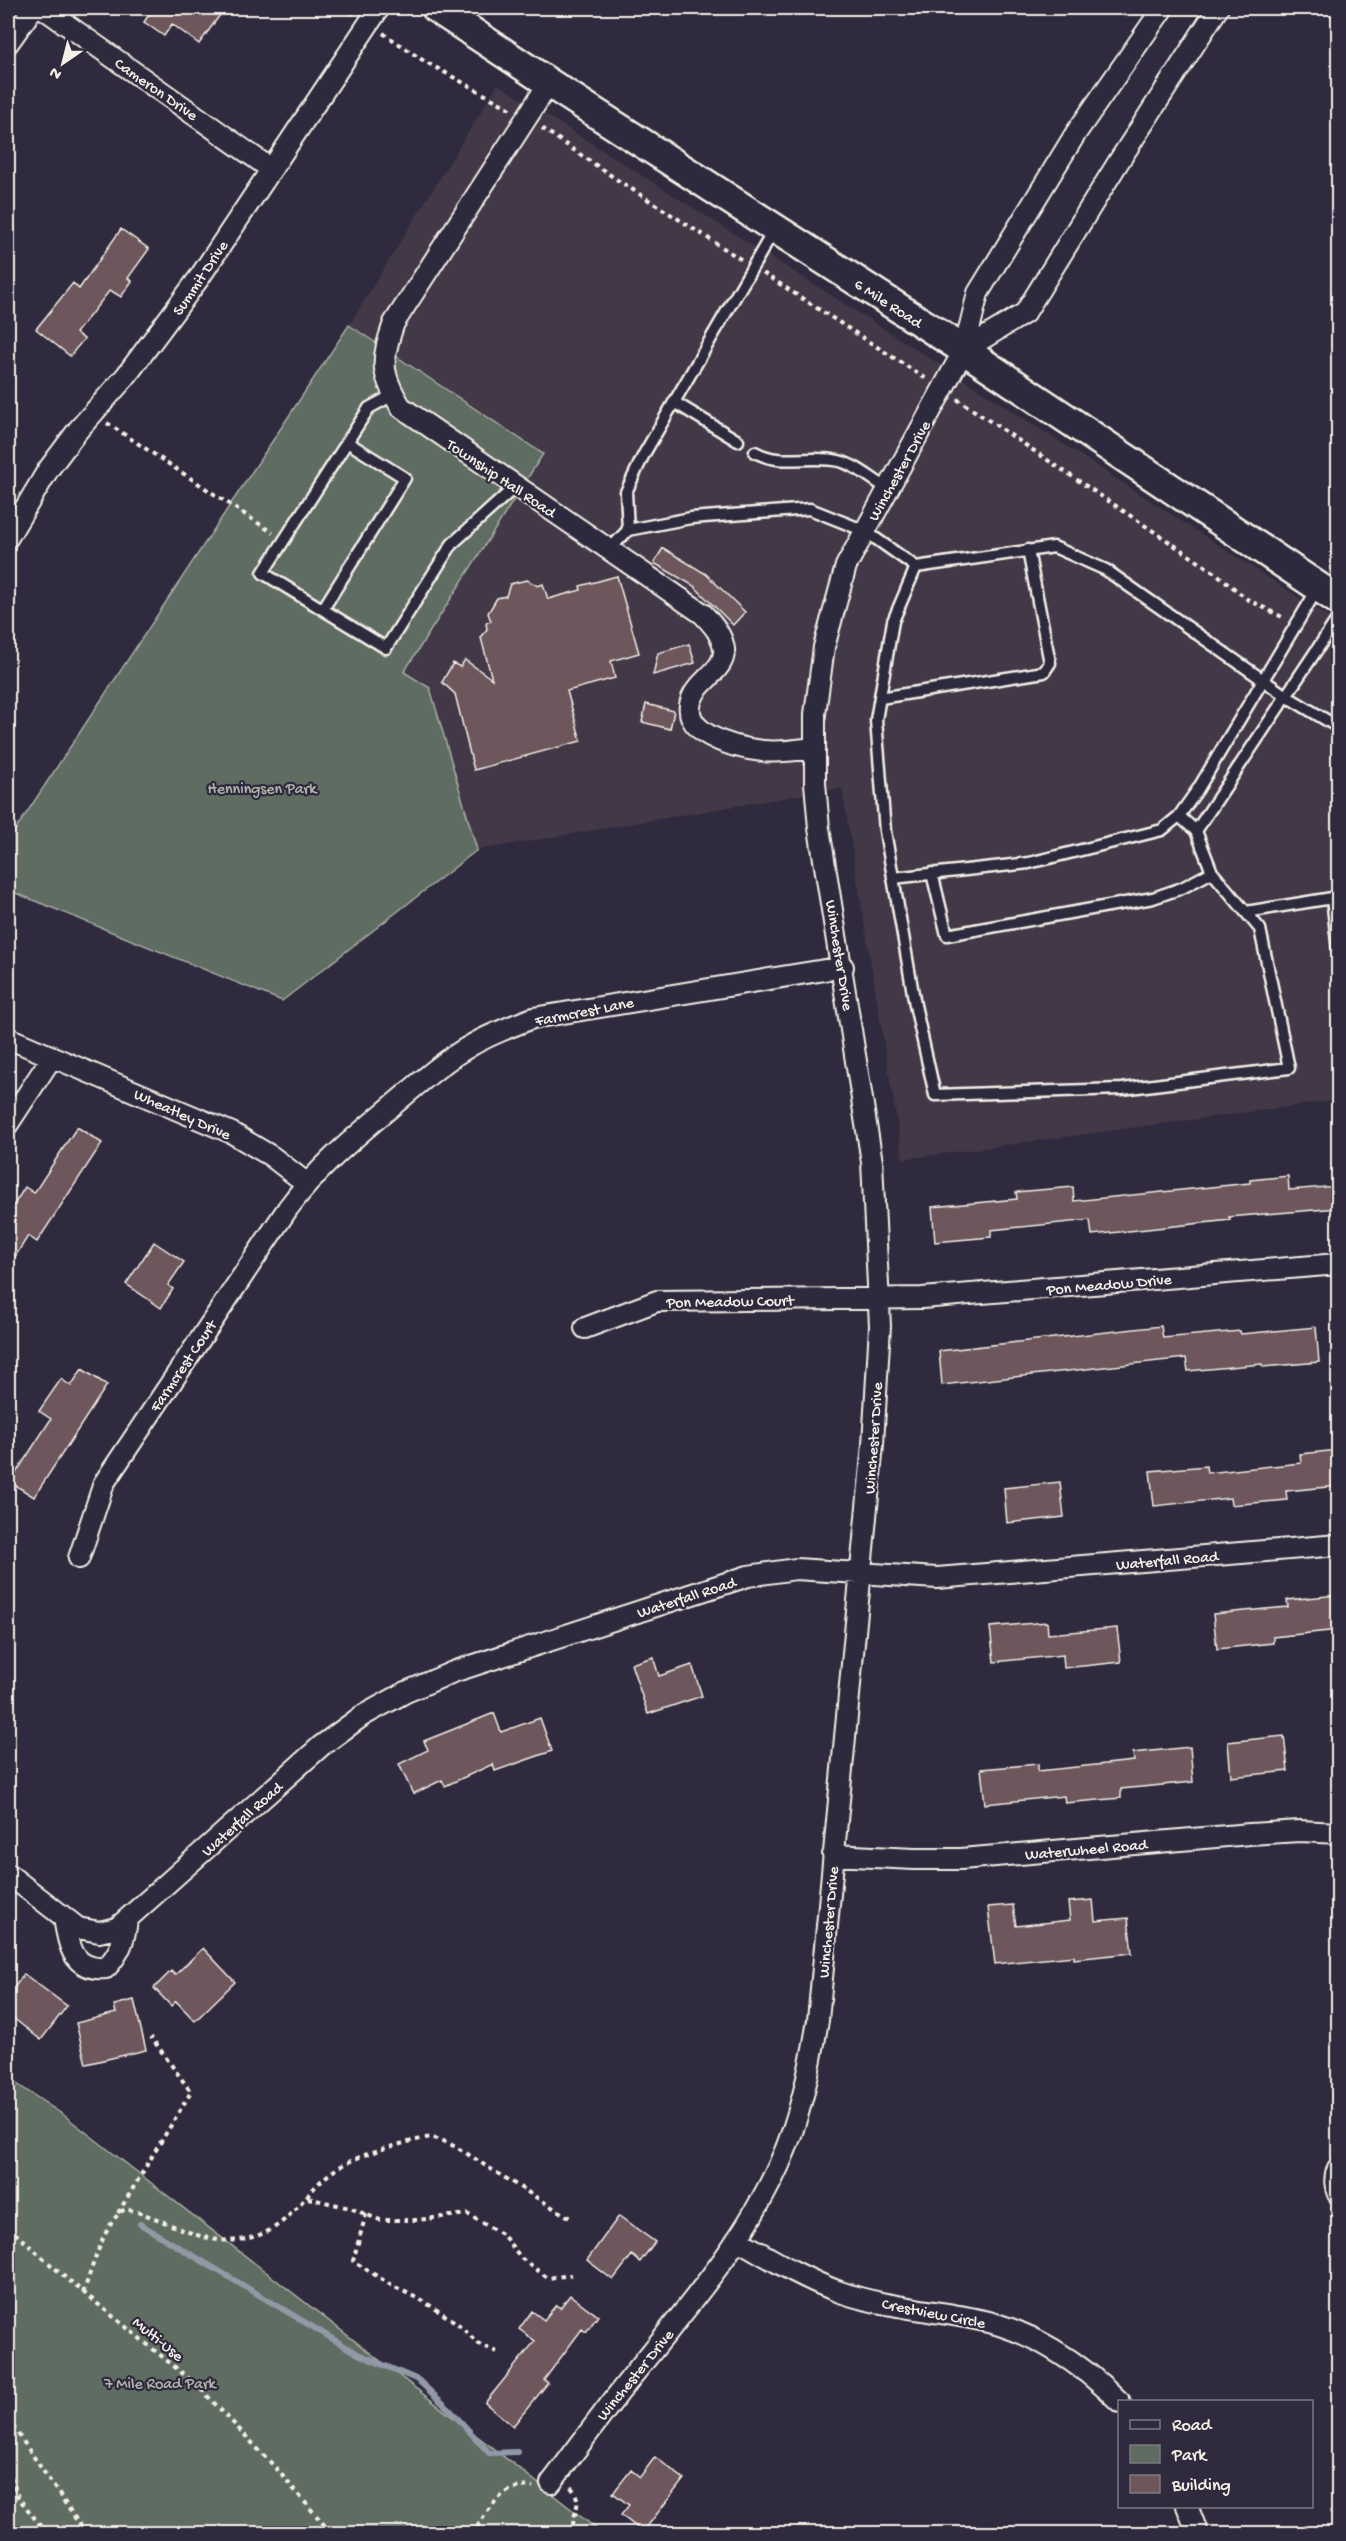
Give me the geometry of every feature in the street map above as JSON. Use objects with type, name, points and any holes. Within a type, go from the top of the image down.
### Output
[{"type":"street","points":[[8,43],[33,8]]},
{"type":"street","name":"Cameron Drive","points":[[43,8],[271,169]]},
{"type":"street","name":"6 Mile Road","points":[[436,8],[964,350],[1328,594]]},
{"type":"street","name":"Winchester Drive","points":[[556,2476],[602,2413],[711,2278],[760,2205],[780,2163],[804,2092],[818,2020],[873,1444],[880,1326],[872,1162],[843,967],[819,828],[813,748],[818,679],[832,612],[846,566],[964,350],[978,293],[1076,133],[1162,8]]},
{"type":"street","name":"Winchester Drive","points":[[964,350],[1025,313],[1119,161],[1218,8]]},
{"type":"street","name":"Summit Drive","points":[[8,537],[48,470],[167,324],[373,16]]},
{"type":"street","name":"Township Hall Road","points":[[549,83],[394,323],[384,352],[387,383],[401,407],[703,614],[718,631],[724,650],[721,663],[692,697],[690,715],[694,723],[709,737],[761,751],[813,748]]},
{"type":"street","name":"Farmcrest Lane","points":[[306,1183],[337,1152],[443,1064],[469,1047],[504,1029],[556,1013],[843,967]]},
{"type":"street","points":[[8,1038],[52,1056],[8,1124]]},
{"type":"street","name":"Wheatley Drive","points":[[52,1056],[232,1133],[271,1156],[306,1183]]},
{"type":"street","name":"Farmcrest Court","points":[[79,1558],[104,1483],[306,1183]]},
{"type":"street","name":"Pon Meadow Drive","points":[[879,1298],[922,1298],[1338,1264]]},
{"type":"street","name":"Pon Meadow Court","points":[[585,1328],[657,1302],[879,1298]]},
{"type":"street","name":"Waterfall Road","points":[[8,1874],[78,1928],[105,1931],[117,1928],[321,1746],[362,1716],[406,1692],[453,1672],[748,1576],[796,1569],[937,1578],[1338,1545]]},
{"type":"street","name":"Waterwheel Road","points":[[833,1855],[961,1859],[1260,1833],[1300,1831],[1338,1833]]},
{"type":"street","points":[[64,1918],[69,1946],[79,1961],[93,1969],[106,1968],[117,1957],[123,1945],[127,1921]]},
{"type":"street","points":[[1338,2168],[1335,2187],[1338,2194]]},
{"type":"street","name":"Crestview Circle","points":[[738,2240],[801,2276],[841,2292],[977,2319],[1014,2330],[1048,2346],[1087,2372],[1118,2400]]},
{"type":"street","points":[[1188,2508],[1198,2534]]},
{"type":"lane","points":[[628,530],[626,492],[674,402],[775,229]]},
{"type":"lane","points":[[393,394],[369,408],[263,573],[386,648],[452,544],[516,486]]},
{"type":"lane","points":[[674,402],[738,441]]},
{"type":"lane","points":[[323,609],[405,478],[347,442]]},
{"type":"lane","points":[[755,452],[776,460],[828,459],[841,462],[888,489]]},
{"type":"lane","points":[[609,550],[628,530],[690,518],[810,509],[865,531],[916,567],[1054,546],[1106,570],[1286,696],[1338,728]]},
{"type":"lane","points":[[880,698],[1044,672],[1050,663],[1028,550]]},
{"type":"lane","points":[[916,567],[893,621],[876,720],[885,831],[892,878],[915,1005],[935,1095],[1122,1089],[1289,1068],[1260,929],[1212,872],[1196,831],[1179,816]]},
{"type":"lane","points":[[892,878],[1029,863],[1162,830],[1179,816],[1198,789],[1296,624],[1328,594]]},
{"type":"lane","points":[[1196,831],[1338,618]]},
{"type":"lane","points":[[932,873],[947,934],[1153,898],[1182,888],[1212,872]]},
{"type":"lane","points":[[1246,912],[1332,898],[1338,951]]},
{"type":"path","points":[[345,8],[373,16],[424,61],[527,118],[615,179],[942,389],[1217,574],[1247,599],[1296,624]]},
{"type":"path","points":[[93,413],[284,540]]},
{"type":"path","points":[[83,2293],[108,2229],[191,2092],[151,2037]]},
{"type":"path","points":[[117,2213],[125,2209],[143,2212],[188,2233],[219,2240],[237,2240],[262,2235],[286,2220],[322,2181],[353,2160],[388,2147],[432,2137],[462,2150],[572,2219]]},
{"type":"path","points":[[308,2198],[380,2220],[417,2220],[467,2214],[503,2235],[522,2259],[548,2278],[571,2276]]},
{"type":"path","points":[[366,2214],[353,2261],[391,2285],[423,2301],[457,2323],[479,2344],[497,2352]]},
{"type":"path","name":"Multi-Use","points":[[8,2227],[83,2293],[198,2386],[274,2467],[332,2534]]},
{"type":"path","points":[[8,2419],[86,2534]]},
{"type":"path","points":[[8,2468],[18,2497],[47,2534]]},
{"type":"path","points":[[472,2534],[494,2502],[504,2492],[556,2476],[576,2494],[579,2504],[572,2520],[574,2534]]},
{"type":"shaded area","points":[[498,84],[977,388],[1338,623],[1338,1100],[903,1159],[842,788],[477,850],[430,688],[404,672],[543,454],[349,325]]},
{"type":"green space","name":"Henningsen Park","points":[[349,325],[543,454],[404,672],[430,688],[477,850],[282,1001],[8,890],[8,841]]},
{"type":"green space","name":"7 Mile Road Park","points":[[8,2078],[65,2116],[602,2533],[8,2533]]},
{"type":"building","points":[[149,8],[225,8],[199,44],[172,24],[164,36],[144,22],[152,10]]},
{"type":"building","points":[[121,229],[149,249],[128,278],[132,281],[121,297],[110,290],[76,333],[84,339],[70,356],[36,329],[73,283],[79,289]]},
{"type":"building","points":[[663,548],[706,574],[745,612],[733,625],[694,586],[654,563]]},
{"type":"building","points":[[617,576],[639,653],[611,661],[615,678],[567,691],[581,741],[474,770],[455,694],[442,682],[453,663],[460,667],[465,660],[492,679],[481,638],[487,629],[486,623],[491,621],[488,613],[497,598],[506,596],[510,584],[527,580],[538,586],[543,584],[548,599],[581,590],[580,586]]},
{"type":"building","points":[[689,644],[695,663],[653,675],[658,653]]},
{"type":"building","points":[[646,704],[674,711],[670,729],[642,722]]},
{"type":"building","points":[[77,1127],[102,1143],[37,1242],[28,1236],[8,1268],[8,1214],[25,1187],[34,1193]]},
{"type":"building","points":[[1288,1176],[1289,1190],[1338,1186],[1338,1208],[1229,1217],[1230,1220],[1092,1235],[1090,1220],[991,1230],[991,1237],[935,1242],[932,1207],[1017,1199],[1016,1192],[1073,1187],[1074,1201],[1250,1183],[1250,1180]]},
{"type":"building","points":[[154,1242],[184,1262],[168,1285],[173,1289],[161,1308],[126,1284]]},
{"type":"building","points":[[1161,1326],[1163,1338],[1316,1327],[1319,1362],[1263,1367],[1262,1364],[1188,1371],[1186,1358],[942,1385],[939,1351]]},
{"type":"building","points":[[82,1369],[107,1385],[34,1497],[10,1482],[51,1419],[39,1411],[61,1379],[71,1386]]},
{"type":"building","points":[[1338,1450],[1338,1486],[1286,1491],[1287,1500],[1231,1505],[1230,1498],[1154,1506],[1150,1471],[1206,1466],[1207,1473],[1301,1463],[1300,1454]]},
{"type":"building","points":[[1060,1482],[1064,1517],[1007,1523],[1004,1488]]},
{"type":"building","points":[[1338,1595],[1338,1630],[1273,1637],[1273,1643],[1217,1649],[1213,1614],[1288,1607],[1287,1600]]},
{"type":"building","points":[[1047,1622],[1048,1634],[1117,1628],[1121,1662],[1064,1668],[1063,1655],[994,1662],[990,1627]]},
{"type":"building","points":[[653,1657],[659,1676],[692,1665],[702,1696],[648,1714],[631,1664]]},
{"type":"building","points":[[494,1713],[501,1732],[540,1718],[552,1751],[495,1771],[493,1764],[445,1786],[442,1780],[413,1794],[399,1764],[428,1750],[424,1741]]},
{"type":"building","points":[[1284,1736],[1288,1771],[1231,1777],[1228,1742]]},
{"type":"building","points":[[1190,1747],[1193,1782],[1121,1789],[1121,1798],[1065,1803],[1064,1796],[985,1804],[981,1769],[1038,1764],[1038,1771],[1134,1761],[1133,1753]]},
{"type":"building","points":[[1093,1900],[1095,1921],[1128,1918],[1132,1953],[995,1964],[988,1907],[1013,1905],[1016,1926],[1070,1920],[1068,1902]]},
{"type":"building","points":[[203,1948],[235,1982],[195,2021],[176,2001],[171,2006],[154,1988],[171,1971],[175,1975]]},
{"type":"building","points":[[24,1974],[67,2006],[41,2040],[8,2014],[8,1996]]},
{"type":"building","points":[[134,2000],[146,2050],[86,2064],[76,2023],[116,2013],[114,2005]]},
{"type":"building","points":[[619,2216],[655,2242],[640,2262],[632,2255],[613,2280],[587,2260]]},
{"type":"building","points":[[570,2295],[598,2316],[586,2332],[582,2329],[544,2380],[548,2383],[513,2426],[485,2403],[535,2341],[519,2329],[532,2311],[544,2320],[556,2305],[560,2308]]},
{"type":"building","points":[[655,2457],[684,2479],[643,2532],[621,2515],[629,2505],[613,2493],[631,2470],[640,2477]]},
{"type":"waterway","points":[[140,2224],[358,2354],[418,2380],[451,2411],[489,2453],[517,2452]]}]
